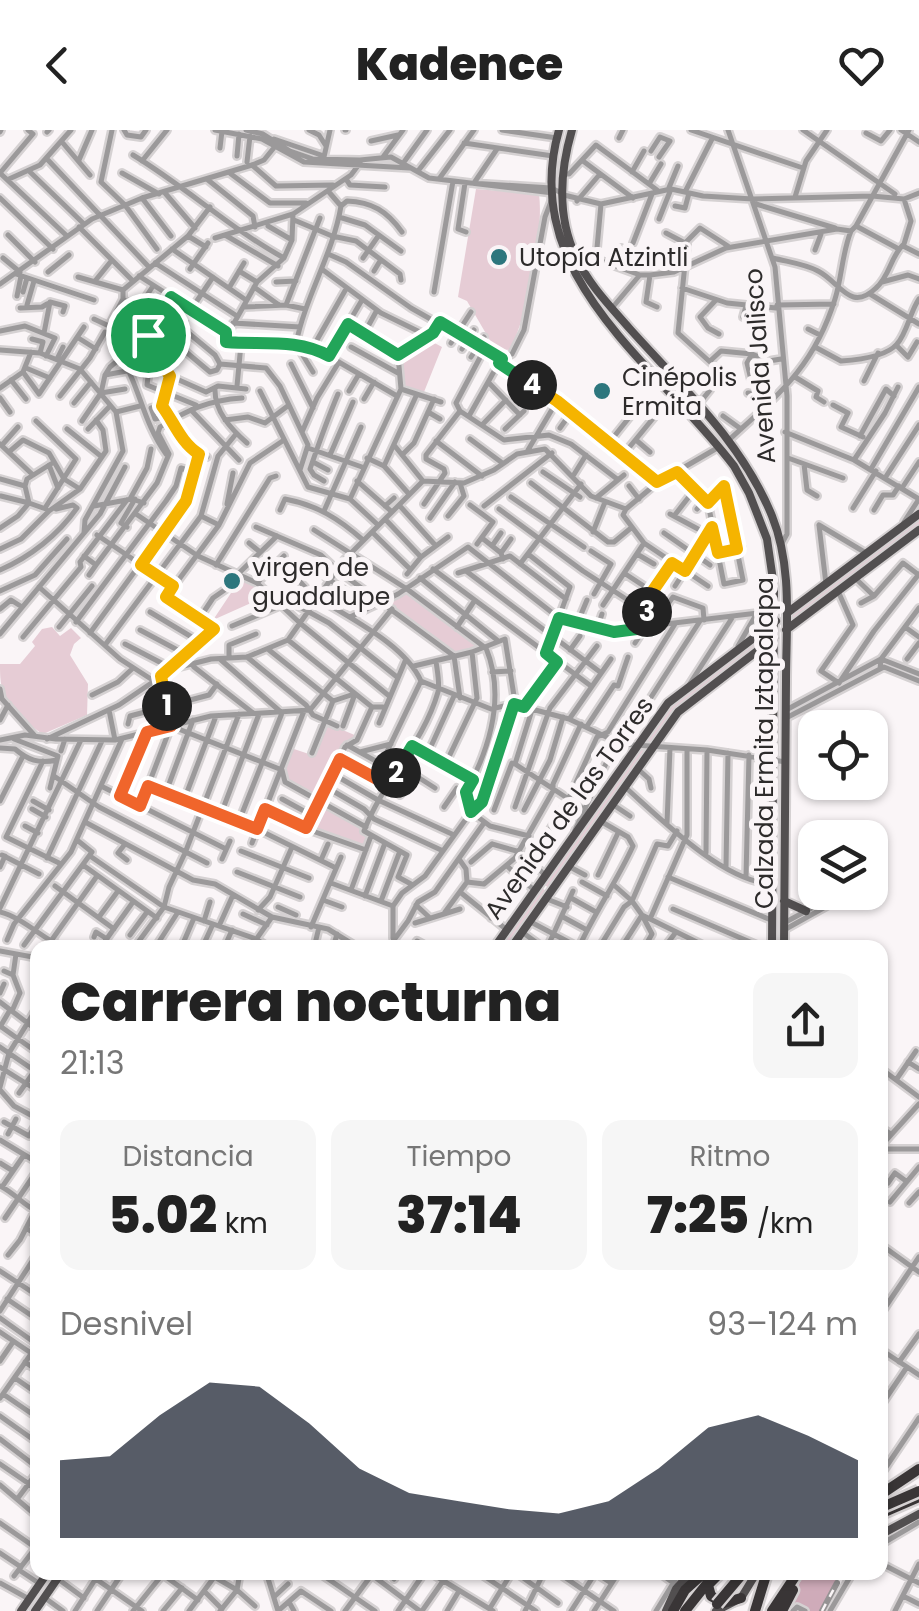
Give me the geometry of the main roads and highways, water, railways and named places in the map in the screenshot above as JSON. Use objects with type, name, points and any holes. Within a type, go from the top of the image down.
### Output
[{"type":"highway","points":[[888,1490],[918,1471]]},
{"type":"highway","points":[[888,1492],[918,1471]]},
{"type":"highway","points":[[888,1508],[919,1494]]},
{"type":"highway","points":[[668,1611],[699,1580]]},
{"type":"highway","points":[[684,1611],[704,1580]]},
{"type":"highway","points":[[708,1580],[710,1594],[724,1603],[741,1598]]},
{"type":"highway","points":[[715,1609],[730,1580]]},
{"type":"highway","points":[[715,1609],[738,1580]]},
{"type":"highway","points":[[754,1611],[760,1580]]},
{"type":"highway","points":[[772,1611],[794,1580]]},
{"type":"highway","points":[[782,1611],[796,1580]]},
{"type":"main road","name":"Calzada Ermita Iztapalapa","points":[[572,130],[563,174],[566,224],[576,256],[595,288],[729,440],[770,554],[774,761],[784,940]]},
{"type":"main road","name":"Calzada Ermita Iztapalapa","points":[[558,134],[551,193],[562,244],[582,288],[678,402],[759,489],[781,546],[786,614],[786,762],[770,940]]},
{"type":"main road","points":[[749,493],[759,489]]},
{"type":"main road","name":"Avenida de las Torres","points":[[516,940],[587,811],[668,703],[919,514]]},
{"type":"main road","name":"Avenida de las Torres","points":[[500,940],[567,866],[678,712],[919,530]]},
{"type":"main road","points":[[886,538],[884,546],[890,551]]},
{"type":"main road","points":[[870,550],[881,550],[880,559]]},
{"type":"main road","points":[[784,901],[808,914]]},
{"type":"main road","points":[[888,1531],[919,1514]]},
{"type":"main road","points":[[21,1611],[43,1580]]},
{"type":"main road","points":[[35,1611],[57,1580]]},
{"type":"main road","points":[[715,1609],[741,1598],[756,1580]]},
{"type":"main road","points":[[729,1611],[748,1598],[758,1580]]},
{"type":"railway","points":[[822,1611],[837,1583]]},
{"type":"place","name":"Utopía Atzintli","points":[[499,257]]},
{"type":"place","name":"Cinépolis Ermita","points":[[602,391]]},
{"type":"place","name":"virgen de guadalupe","points":[[232,581]]}]
